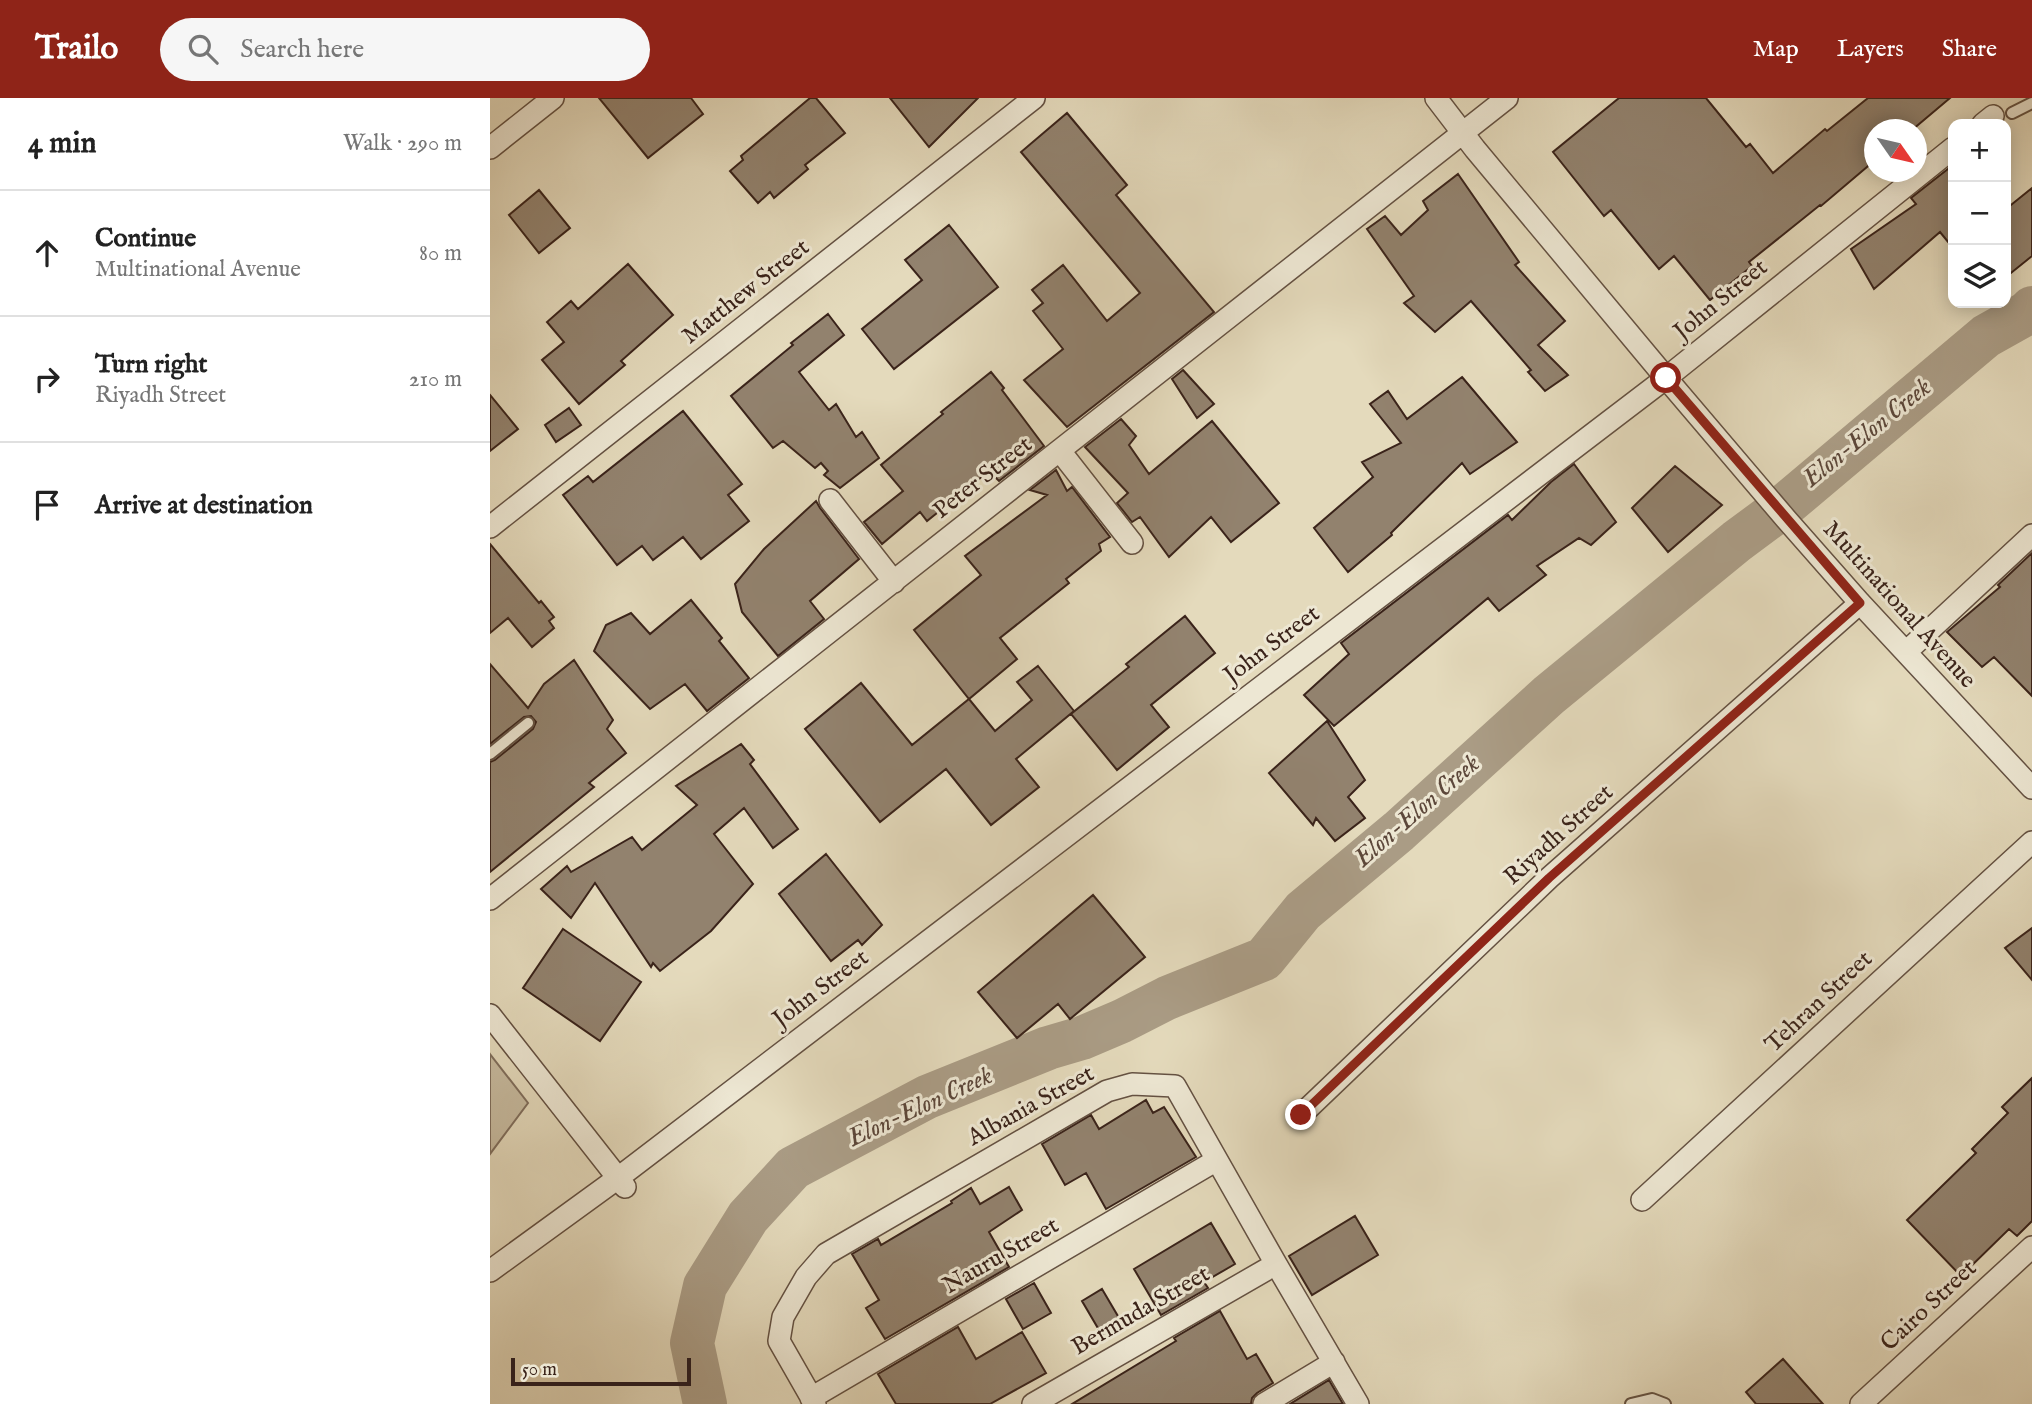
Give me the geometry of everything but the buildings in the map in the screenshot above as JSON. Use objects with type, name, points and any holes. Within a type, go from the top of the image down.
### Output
[{"type":"street","points":[[490,148],[552,98]]},
{"type":"street","name":"Matthew Street","points":[[490,527],[1034,98]]},
{"type":"street","name":"Multinational Avenue","points":[[1436,98],[1463,134],[1786,519],[2032,788]]},
{"type":"street","name":"Peter Street","points":[[490,899],[1507,98]]},
{"type":"street","name":"John Street","points":[[490,1271],[622,1183],[1666,378],[1948,152]]},
{"type":"street","points":[[1060,451],[1132,542]]},
{"type":"street","points":[[830,500],[894,582]]},
{"type":"street","points":[[1906,652],[2032,535]]},
{"type":"street","name":"Riyadh Street","points":[[1301,1115],[1549,878],[1860,603]]},
{"type":"street","name":"Tehran Street","points":[[1642,1200],[2032,842]]},
{"type":"street","points":[[490,1015],[622,1183]]},
{"type":"street","name":"Albania Street","points":[[813,1401],[779,1341],[783,1317],[806,1277],[826,1254],[1107,1091],[1132,1084],[1175,1086],[1358,1404]]},
{"type":"street","name":"Nauru Street","points":[[813,1401],[1217,1160]]},
{"type":"street","name":"Cairo Street","points":[[1861,1404],[2032,1247]]},
{"type":"street","name":"Bermuda Street","points":[[1033,1404],[1276,1264]]},
{"type":"street","points":[[1264,1404],[1334,1362]]},
{"type":"lane","points":[[1996,118],[2032,103]]},
{"type":"lane","points":[[490,754],[528,723]]},
{"type":"lane","points":[[1631,1404],[1652,1399],[1665,1404]]},
{"type":"shaded area","points":[[490,1054],[528,1103],[490,1154]]},
{"type":"waterway","name":"Elon-Elon Creek","points":[[705,1404],[692,1343],[705,1286],[748,1217],[793,1168],[927,1097],[1048,1048],[1082,1038],[1167,998],[1264,959],[1303,911],[1399,831],[1549,695],[1737,541],[1783,507],[1986,336],[2032,308]]},
{"type":"route","points":[[1301,1115],[1549,878],[1860,603],[1666,378]]}]
